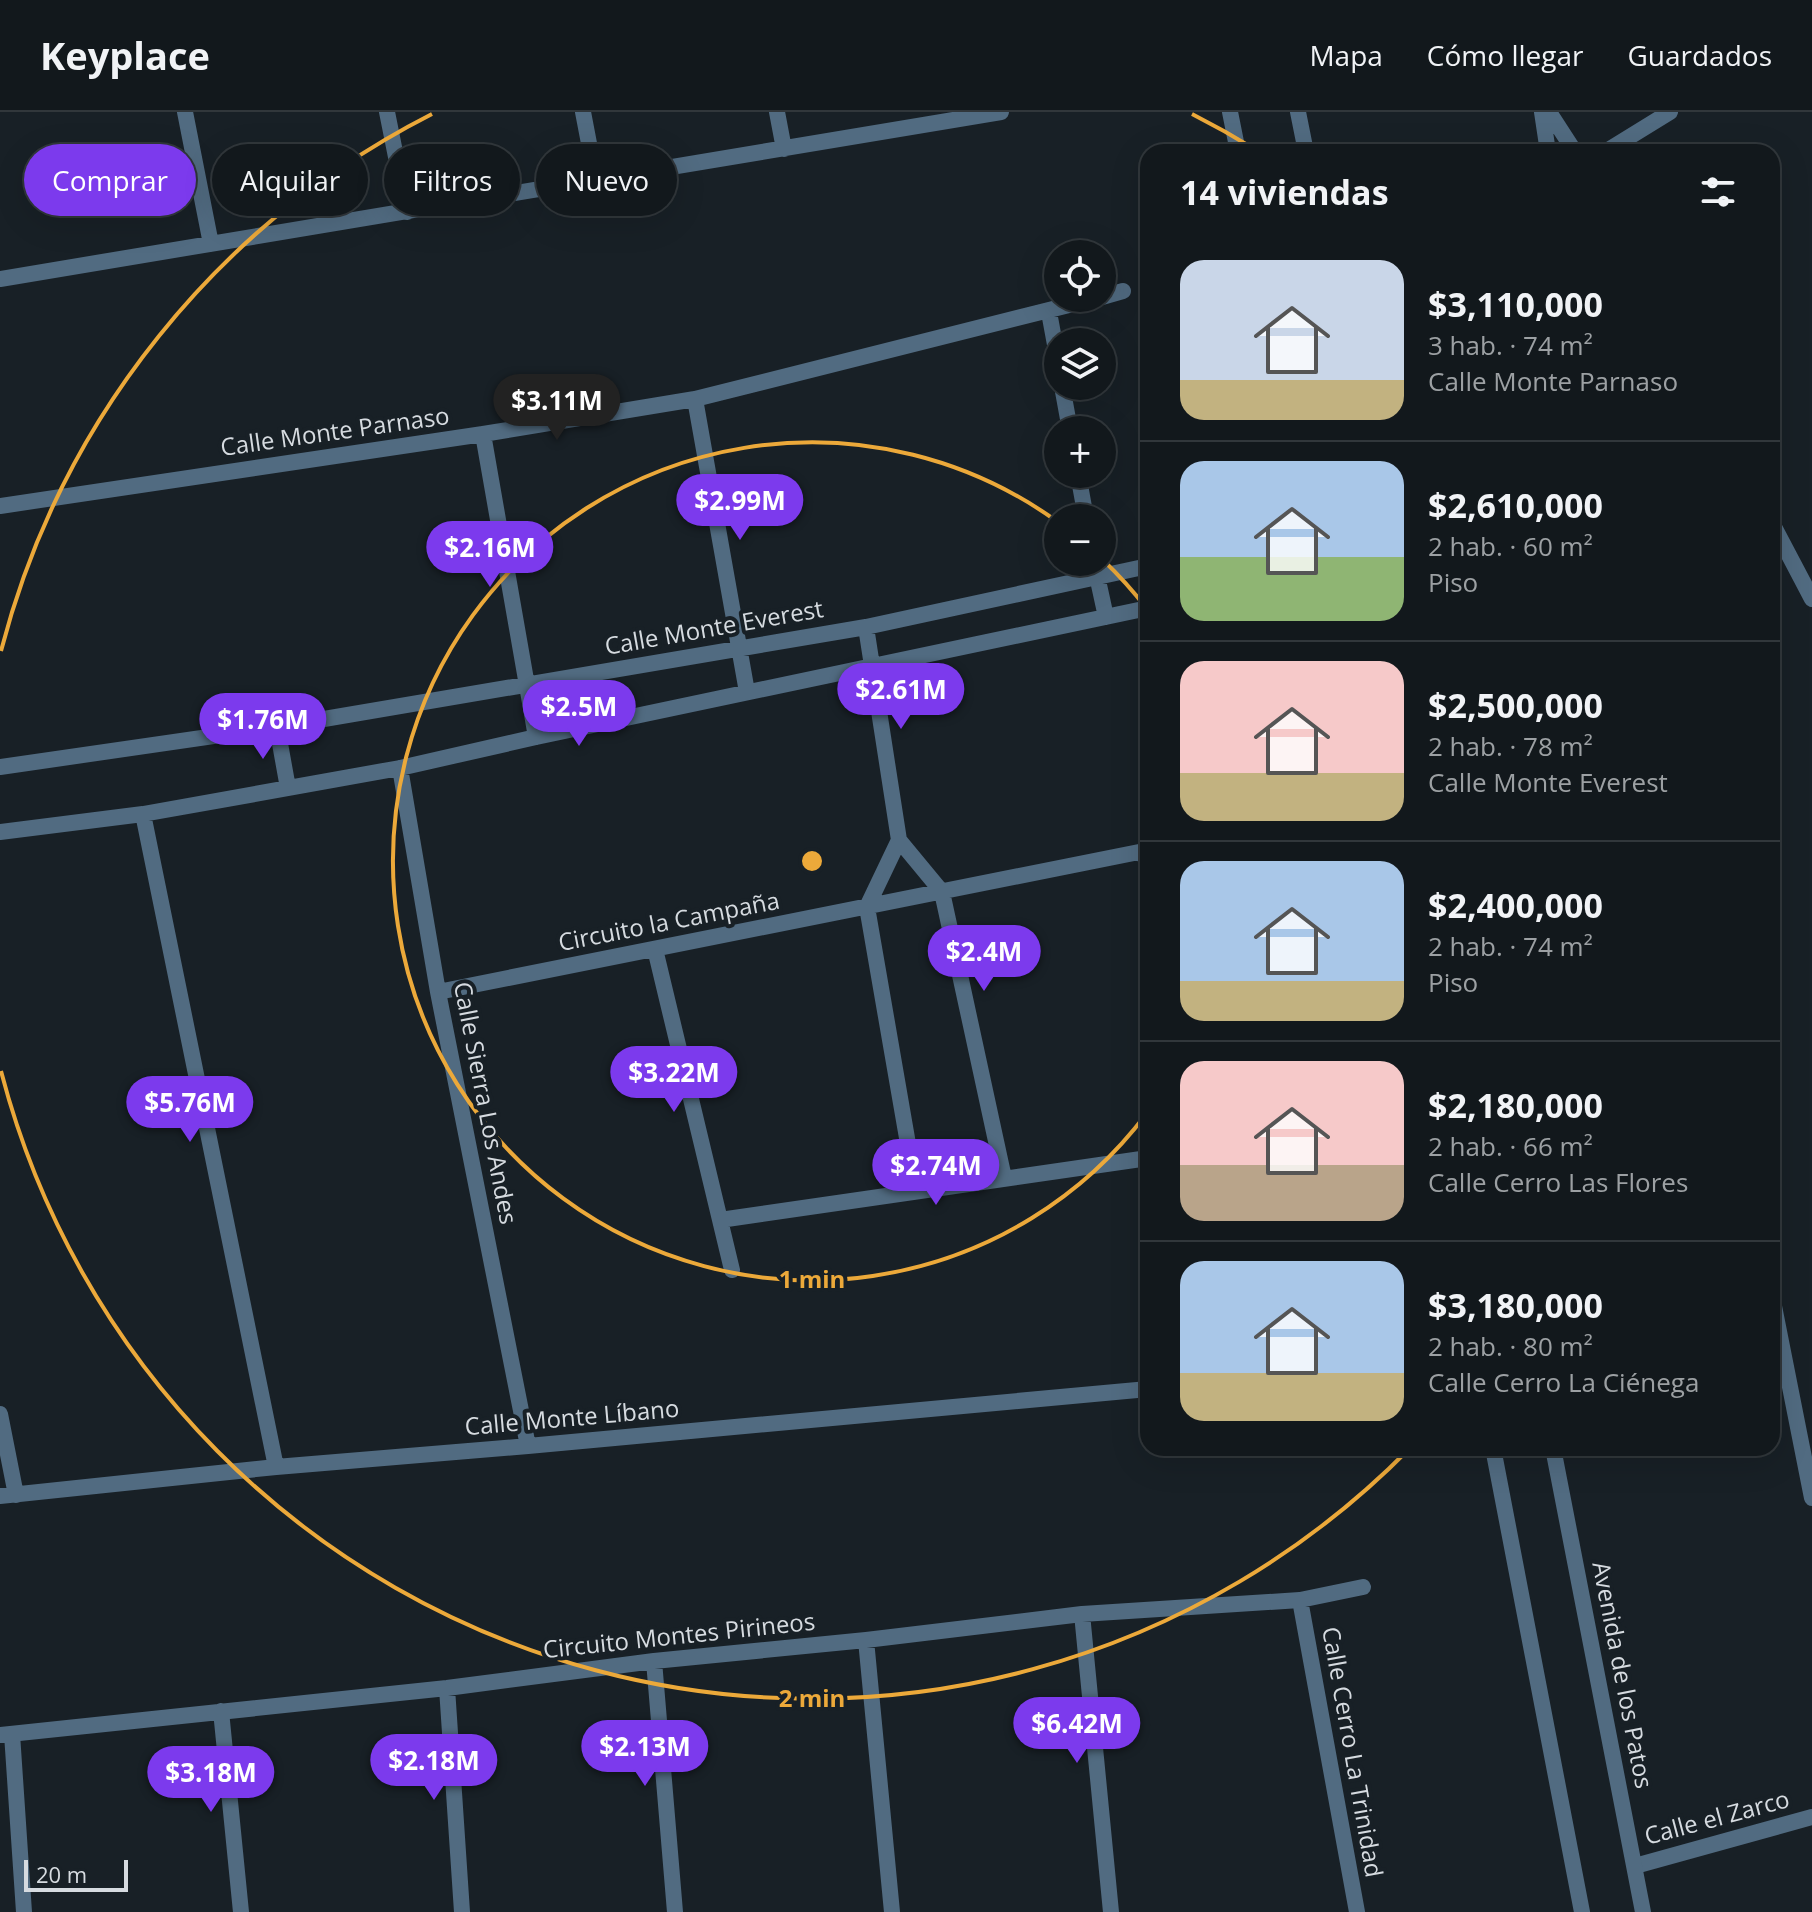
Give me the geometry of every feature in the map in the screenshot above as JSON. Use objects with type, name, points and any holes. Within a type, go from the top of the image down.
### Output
[{"type":"street","points":[[185,112],[211,244]]},
{"type":"street","points":[[387,112],[393,144]]},
{"type":"street","points":[[583,112],[589,144]]},
{"type":"street","points":[[777,112],[784,149]]},
{"type":"street","points":[[1230,112],[1236,144]]},
{"type":"street","points":[[1298,112],[1304,144]]},
{"type":"street","points":[[1542,112],[1547,144]]},
{"type":"street","points":[[1549,112],[1570,144]]},
{"type":"street","points":[[1618,144],[1670,112]]},
{"type":"street","points":[[677,167],[990,113]]},
{"type":"street","points":[[1,275],[384,216]]},
{"type":"street","name":"Calle Monte Parnaso","points":[[1116,293],[1123,291]]},
{"type":"street","points":[[1049,312],[1052,328]]},
{"type":"street","name":"Calle Monte Parnaso","points":[[0,506],[695,399],[1049,312]]},
{"type":"street","points":[[695,399],[747,692]]},
{"type":"street","points":[[483,434],[536,737]]},
{"type":"street","points":[[1780,538],[1812,599]]},
{"type":"street","name":"Calle Monte Everest","points":[[1116,568],[1140,567]]},
{"type":"street","name":"Calle Monte Everest","points":[[0,767],[277,727],[866,627],[1071,576]]},
{"type":"street","points":[[1096,576],[1106,617]]},
{"type":"street","points":[[0,832],[143,814],[400,768],[1140,610]]},
{"type":"street","points":[[866,627],[899,840],[942,892],[1004,1178]]},
{"type":"street","points":[[277,727],[288,788]]},
{"type":"street","name":"Calle Sierra Los Andes","points":[[400,768],[438,992],[528,1446]]},
{"type":"street","points":[[143,814],[276,1467]]},
{"type":"street","points":[[899,840],[867,907],[916,1190]]},
{"type":"street","name":"Circuito la Campaña","points":[[438,992],[1140,852]]},
{"type":"street","points":[[655,949],[732,1270]]},
{"type":"street","points":[[720,1220],[1140,1159]]},
{"type":"street","points":[[1780,1336],[1812,1498]]},
{"type":"street","name":"Calle Monte Líbano","points":[[8,1496],[276,1467],[1140,1390]]},
{"type":"street","points":[[0,1414],[8,1496]]},
{"type":"street","points":[[1495,1456],[1582,1912]]},
{"type":"street","name":"Avenida de los Patos","points":[[1555,1456],[1643,1912]]},
{"type":"street","name":"Circuito Montes Pirineos","points":[[6,1734],[447,1688],[654,1661],[1082,1614],[1300,1600],[1363,1587]]},
{"type":"street","name":"Calle Cerro La Trinidad","points":[[1300,1600],[1357,1912]]},
{"type":"street","points":[[1082,1614],[1111,1912]]},
{"type":"street","points":[[866,1640],[892,1912]]},
{"type":"street","points":[[654,1661],[675,1912]]},
{"type":"street","points":[[447,1688],[462,1912]]},
{"type":"street","points":[[221,1711],[241,1912]]},
{"type":"street","points":[[6,1734],[24,1912]]},
{"type":"street","name":"Calle el Zarco","points":[[1635,1866],[1812,1817]]}]
